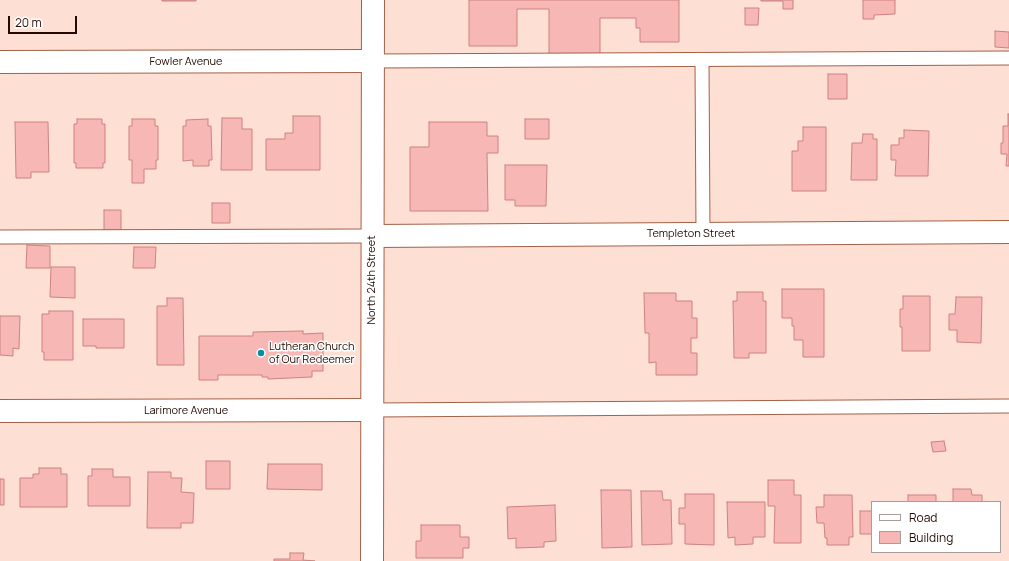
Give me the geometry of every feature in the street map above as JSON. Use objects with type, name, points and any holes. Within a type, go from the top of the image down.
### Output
[{"type":"street","name":"North 24th Street","points":[[372,561],[373,0]]},
{"type":"street","name":"Fowler Avenue","points":[[0,62],[373,61]]},
{"type":"street","name":"Templeton Street","points":[[372,236],[1009,232]]},
{"type":"street","name":"Larimore Avenue","points":[[0,411],[372,410]]},
{"type":"lane","points":[[373,61],[1009,58]]},
{"type":"lane","points":[[702,60],[704,234]]},
{"type":"lane","points":[[0,237],[372,236]]},
{"type":"lane","points":[[372,410],[1009,406]]},
{"type":"building","points":[[196,0],[196,1],[162,1]]},
{"type":"building","points":[[469,0],[679,0],[679,42],[640,42],[640,28],[636,28],[636,18],[600,18],[600,54],[549,54],[549,9],[517,9],[517,46],[469,46]]},
{"type":"building","points":[[761,0],[793,0],[793,9],[783,9],[783,1]]},
{"type":"building","points":[[863,0],[895,0],[895,14],[874,15],[874,19],[863,19]]},
{"type":"building","points":[[745,8],[759,8],[758,25],[745,25]]},
{"type":"building","points":[[995,31],[1009,32],[1009,48],[995,47]]},
{"type":"building","points":[[828,74],[847,74],[847,99],[828,99]]},
{"type":"building","points":[[1008,114],[1009,166],[1006,166],[1007,154],[1001,154],[1001,143],[1003,143],[1003,126],[1008,126]]},
{"type":"building","points":[[293,116],[320,116],[320,170],[266,170],[266,139],[285,139],[285,133],[293,133]]},
{"type":"building","points":[[222,118],[242,118],[242,129],[252,129],[252,170],[221,170]]},
{"type":"building","points":[[77,119],[102,119],[102,124],[105,124],[105,163],[103,163],[103,168],[76,168],[76,163],[74,163],[74,124],[77,124]]},
{"type":"building","points":[[132,119],[155,119],[155,126],[158,126],[158,160],[156,160],[156,169],[144,169],[144,183],[132,183],[132,160],[129,160],[129,126],[132,126]]},
{"type":"building","points":[[208,119],[208,126],[211,126],[212,160],[209,160],[209,166],[193,166],[193,160],[183,161],[183,126],[186,126],[186,120]]},
{"type":"building","points":[[525,119],[549,119],[549,139],[525,139]]},
{"type":"building","points":[[15,122],[48,122],[49,172],[31,172],[31,178],[16,178]]},
{"type":"building","points":[[429,122],[487,122],[487,136],[498,136],[498,153],[487,153],[488,211],[410,211],[410,147],[429,147]]},
{"type":"building","points":[[803,127],[826,127],[826,191],[792,191],[792,151],[798,151],[798,141],[803,141]]},
{"type":"building","points":[[904,130],[929,131],[928,176],[895,176],[896,160],[891,160],[891,145],[899,145],[899,138],[904,138]]},
{"type":"building","points":[[863,134],[873,134],[873,139],[877,139],[877,180],[851,180],[852,143],[862,143]]},
{"type":"building","points":[[505,165],[547,165],[546,206],[515,206],[515,200],[505,200]]},
{"type":"building","points":[[212,203],[230,203],[230,223],[212,223]]},
{"type":"building","points":[[104,210],[121,210],[121,232],[104,232]]},
{"type":"building","points":[[27,245],[50,246],[50,268],[26,268]]},
{"type":"building","points":[[134,247],[156,247],[155,268],[133,268]]},
{"type":"building","points":[[51,267],[75,267],[75,298],[50,297]]},
{"type":"building","points":[[782,289],[824,289],[824,357],[803,357],[803,340],[794,340],[794,326],[792,326],[792,318],[782,318]]},
{"type":"building","points":[[737,292],[763,292],[763,301],[766,301],[766,353],[749,353],[749,358],[734,358],[733,301],[737,301]]},
{"type":"building","points":[[644,293],[676,293],[676,301],[692,301],[692,318],[697,318],[697,338],[691,338],[691,353],[697,353],[697,375],[656,375],[656,362],[649,363],[649,333],[645,333]]},
{"type":"building","points":[[903,296],[930,296],[930,351],[902,351],[900,309],[903,309]]},
{"type":"building","points":[[956,297],[982,297],[981,343],[957,342],[957,330],[949,330],[949,314],[955,314]]},
{"type":"building","points":[[167,298],[183,298],[184,365],[157,365],[157,306],[167,306]]},
{"type":"building","points":[[49,311],[73,311],[73,360],[44,360],[44,352],[42,352],[42,314],[49,314]]},
{"type":"building","points":[[0,316],[20,316],[19,349],[13,348],[13,356],[0,355]]},
{"type":"building","points":[[83,319],[124,319],[124,348],[96,348],[96,346],[83,346]]},
{"type":"building","name":"Lutheran Church of Our Redeemer","points":[[303,331],[303,334],[323,333],[323,371],[312,371],[312,377],[268,379],[268,377],[262,377],[262,375],[218,375],[218,380],[199,380],[199,336],[253,336],[253,332]]},
{"type":"building","points":[[944,441],[946,451],[933,452],[931,442]]},
{"type":"building","points":[[206,461],[230,461],[230,489],[206,489]]},
{"type":"building","points":[[268,464],[322,464],[322,490],[267,489]]},
{"type":"building","points":[[39,468],[61,468],[61,474],[67,474],[67,507],[20,507],[20,478],[33,478],[33,474],[39,474]]},
{"type":"building","points":[[92,469],[113,469],[113,477],[130,477],[130,506],[88,506],[88,476],[92,476]]},
{"type":"building","points":[[148,472],[171,472],[171,478],[182,478],[181,492],[194,493],[193,523],[181,523],[181,528],[147,528]]},
{"type":"building","points":[[0,479],[4,479],[4,505],[0,505]]},
{"type":"building","points":[[768,480],[794,480],[794,495],[801,495],[801,543],[774,543],[775,506],[768,506]]},
{"type":"building","points":[[953,489],[971,489],[972,495],[982,495],[982,501],[953,501]]},
{"type":"building","points":[[601,490],[631,490],[632,547],[602,548]]},
{"type":"building","points":[[641,491],[662,491],[663,500],[671,500],[672,544],[642,545]]},
{"type":"building","points":[[685,494],[714,494],[714,545],[685,544],[685,524],[679,524],[679,508],[685,508]]},
{"type":"building","points":[[824,495],[852,495],[853,537],[849,537],[849,545],[827,545],[824,523],[817,523],[816,507],[824,507]]},
{"type":"building","points":[[908,495],[936,495],[936,501],[908,501]]},
{"type":"building","points":[[727,502],[765,502],[765,537],[753,537],[753,544],[735,545],[735,537],[728,538]]},
{"type":"building","points":[[555,505],[556,541],[544,542],[544,547],[516,548],[516,538],[508,539],[507,507]]},
{"type":"building","points":[[860,511],[871,511],[871,534],[860,534]]},
{"type":"building","points":[[421,525],[460,525],[460,537],[469,537],[469,548],[463,548],[463,558],[416,558],[416,541],[421,541]]},
{"type":"building","points":[[290,553],[304,553],[303,560],[315,561],[274,561],[274,559],[290,559]]},
{"type":"place","name":"Lutheran Church of Our Redeemer","points":[[261,353]]}]
